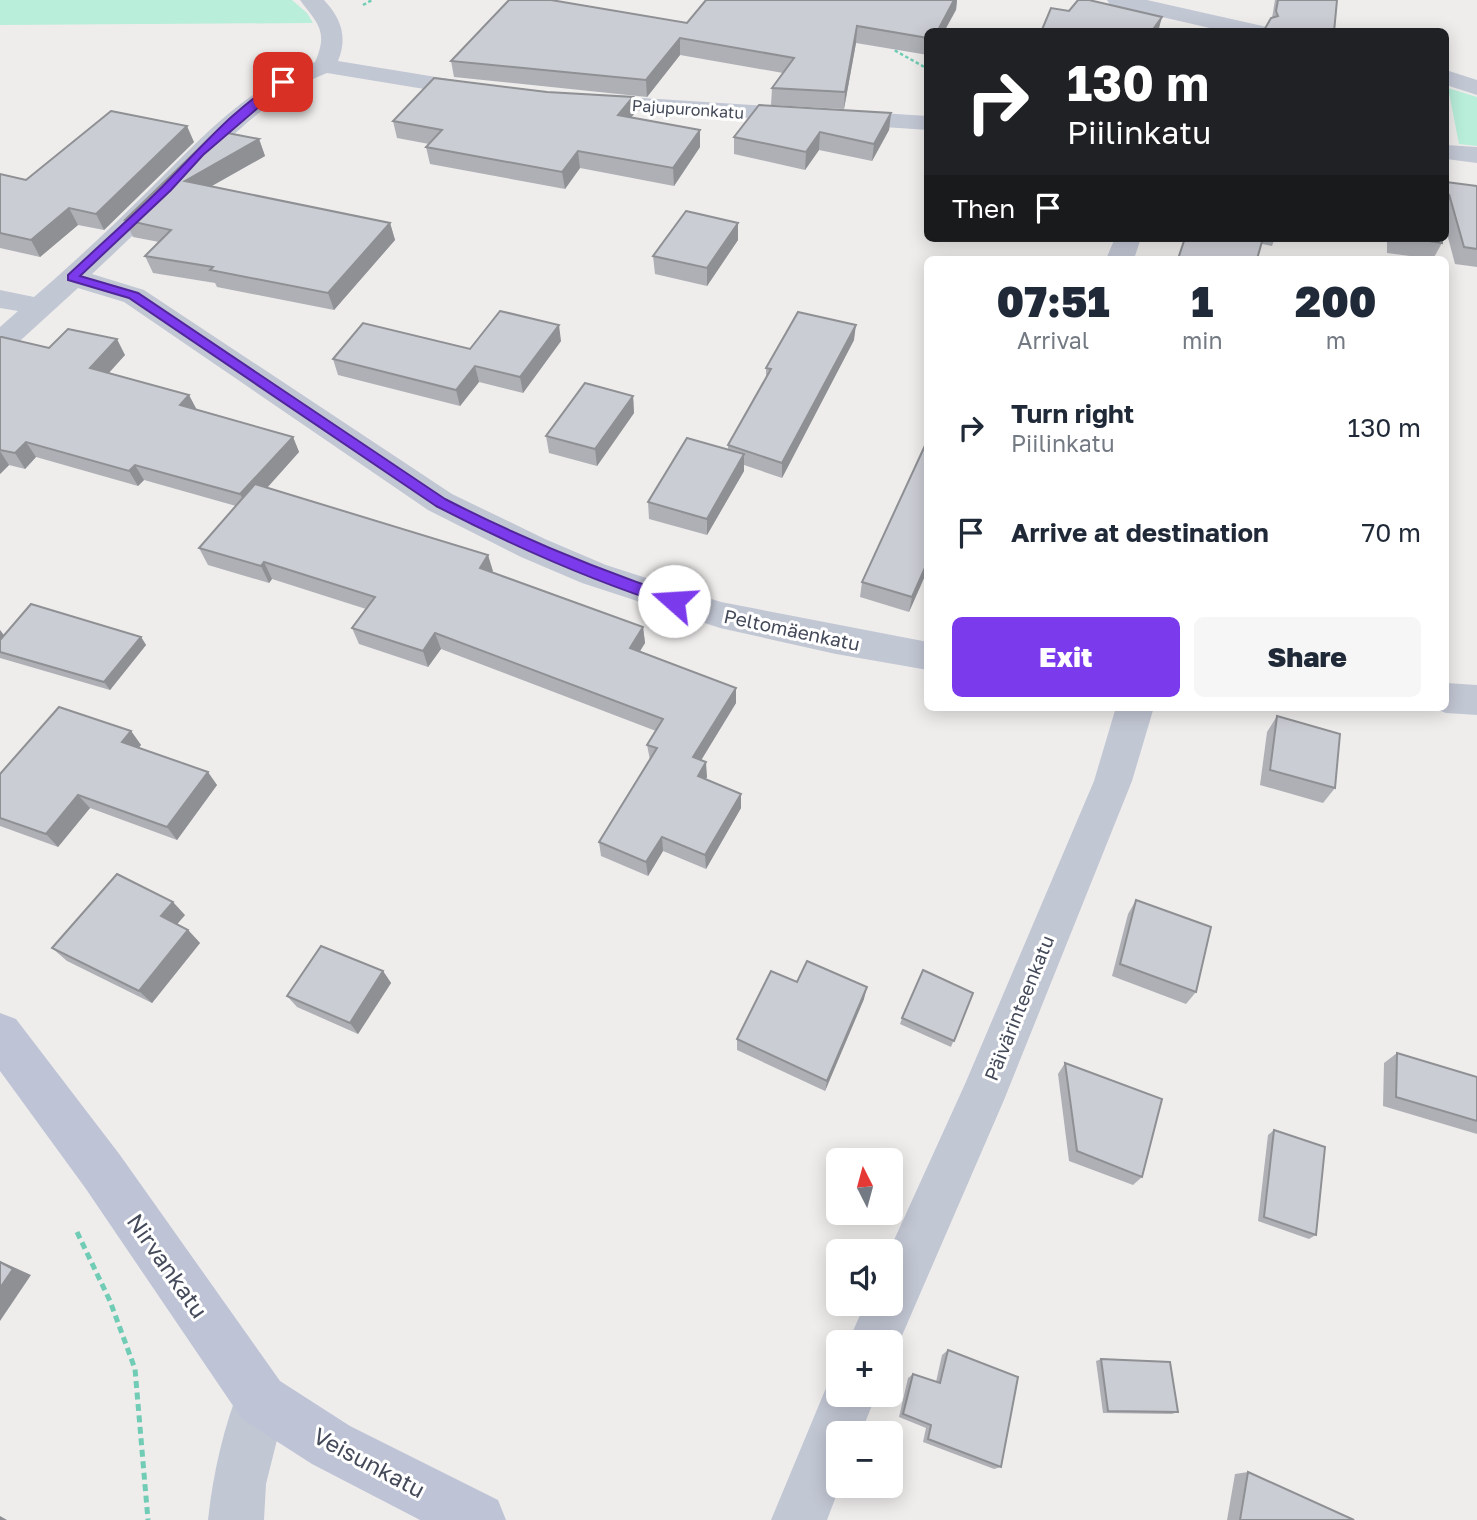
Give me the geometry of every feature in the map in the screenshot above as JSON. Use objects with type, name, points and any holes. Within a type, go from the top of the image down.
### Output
[{"type":"street","points":[[311,0],[324,11],[334,33],[325,66]]},
{"type":"street","points":[[1118,0],[1199,9],[1249,28]]},
{"type":"street","points":[[0,343],[167,188],[199,153],[269,90],[297,75],[325,66],[499,94]]},
{"type":"street","points":[[1449,79],[1477,88]]},
{"type":"street","name":"Pajupuronkatu","points":[[553,98],[924,123]]},
{"type":"street","points":[[1449,152],[1477,155]]},
{"type":"street","name":"Peltomäenkatu","points":[[72,277],[134,296],[440,502],[533,548],[594,574],[720,615],[924,655]]},
{"type":"street","points":[[0,299],[40,307]]},
{"type":"street","points":[[1449,698],[1477,700]]},
{"type":"street","name":"Päivärinteenkatu","points":[[903,1277],[981,1100],[1113,781],[1134,711]]},
{"type":"street","name":"Nirvankatu","points":[[0,1034],[103,1172],[261,1400]]},
{"type":"street","points":[[236,1520],[239,1484],[261,1400]]},
{"type":"street","name":"Veisunkatu","points":[[261,1400],[331,1446],[478,1520]]},
{"type":"street","points":[[799,1520],[845,1407]]},
{"type":"path","points":[[892,43],[894,50],[924,67]]},
{"type":"path","points":[[73,1223],[110,1301],[135,1369],[148,1520]]},
{"type":"green space","points":[[0,0],[292,0],[307,13],[313,23],[0,25]]},
{"type":"green space","points":[[1449,88],[1477,97],[1477,146],[1459,144]]},
{"type":"building","points":[[509,0],[551,0],[687,23],[706,0],[954,0],[939,28],[924,28],[924,37],[857,26],[845,92],[772,88],[794,58],[680,38],[646,80],[451,61]]},
{"type":"building","points":[[1078,0],[1089,0],[1162,17],[1154,28],[1043,28],[1051,8],[1069,11]]},
{"type":"building","points":[[1278,0],[1337,0],[1334,28],[1265,28],[1271,18],[1278,16]]},
{"type":"building","points":[[434,78],[547,92],[633,97],[618,115],[700,130],[673,168],[578,151],[562,172],[426,147],[442,130],[393,121]]},
{"type":"building","points":[[759,105],[891,113],[874,144],[820,132],[806,152],[734,137]]},
{"type":"building","points":[[111,111],[187,126],[96,214],[69,208],[31,240],[0,233],[0,174],[26,180]]},
{"type":"building","points":[[217,131],[259,139],[185,181],[390,223],[328,293],[210,270],[213,267],[145,256],[171,230],[125,220]]},
{"type":"building","points":[[1449,182],[1477,186],[1477,249],[1464,247],[1449,194]]},
{"type":"building","points":[[686,211],[738,223],[707,268],[653,256]]},
{"type":"building","points":[[1184,242],[1262,242],[1258,256],[1179,256]]},
{"type":"building","points":[[500,311],[559,325],[520,377],[475,366],[456,390],[333,359],[363,323],[470,349]]},
{"type":"building","points":[[798,312],[856,325],[782,463],[728,445],[771,369],[766,368]]},
{"type":"building","points":[[68,329],[117,339],[90,368],[189,395],[180,405],[293,437],[240,494],[135,465],[129,471],[26,442],[15,453],[0,450],[0,337],[49,348]]},
{"type":"building","points":[[585,383],[633,396],[595,449],[546,436]]},
{"type":"building","points":[[687,438],[744,454],[707,519],[648,502]]},
{"type":"building","points":[[924,448],[924,570],[912,597],[862,582]]},
{"type":"building","points":[[255,484],[488,555],[480,568],[643,627],[630,648],[736,688],[693,757],[706,762],[698,776],[741,794],[705,855],[662,837],[646,862],[599,842],[657,748],[647,745],[663,719],[435,633],[423,651],[352,628],[375,597],[264,562],[261,566],[199,548]]},
{"type":"building","points":[[31,604],[141,637],[104,682],[0,652],[0,640]]},
{"type":"building","points":[[59,707],[131,731],[122,742],[208,772],[167,827],[78,795],[46,834],[0,818],[0,774]]},
{"type":"building","points":[[1277,716],[1340,734],[1335,788],[1270,770]]},
{"type":"building","points":[[117,874],[173,902],[161,916],[188,930],[139,991],[52,948]]},
{"type":"building","points":[[1136,900],[1211,927],[1196,992],[1120,964]]},
{"type":"building","points":[[321,946],[383,971],[350,1023],[287,996]]},
{"type":"building","points":[[807,961],[867,987],[827,1081],[737,1039],[771,971],[797,982]]},
{"type":"building","points":[[923,970],[973,993],[954,1041],[902,1018]]},
{"type":"building","points":[[1397,1053],[1477,1077],[1477,1121],[1396,1097]]},
{"type":"building","points":[[1065,1063],[1162,1099],[1142,1177],[1077,1151]]},
{"type":"building","points":[[1274,1130],[1325,1147],[1316,1235],[1264,1217]]},
{"type":"building","points":[[0,1262],[13,1269],[0,1288]]},
{"type":"building","points":[[948,1350],[1018,1377],[1001,1467],[928,1439],[931,1425],[903,1414],[913,1374],[940,1383]]},
{"type":"building","points":[[1101,1359],[1170,1362],[1178,1412],[1108,1411]]},
{"type":"building","points":[[1248,1472],[1354,1520],[1240,1520]]},
{"type":"route","points":[[283,82],[269,90],[199,153],[167,188],[72,277],[134,296],[440,502],[494,530],[594,574],[674,601]]}]
